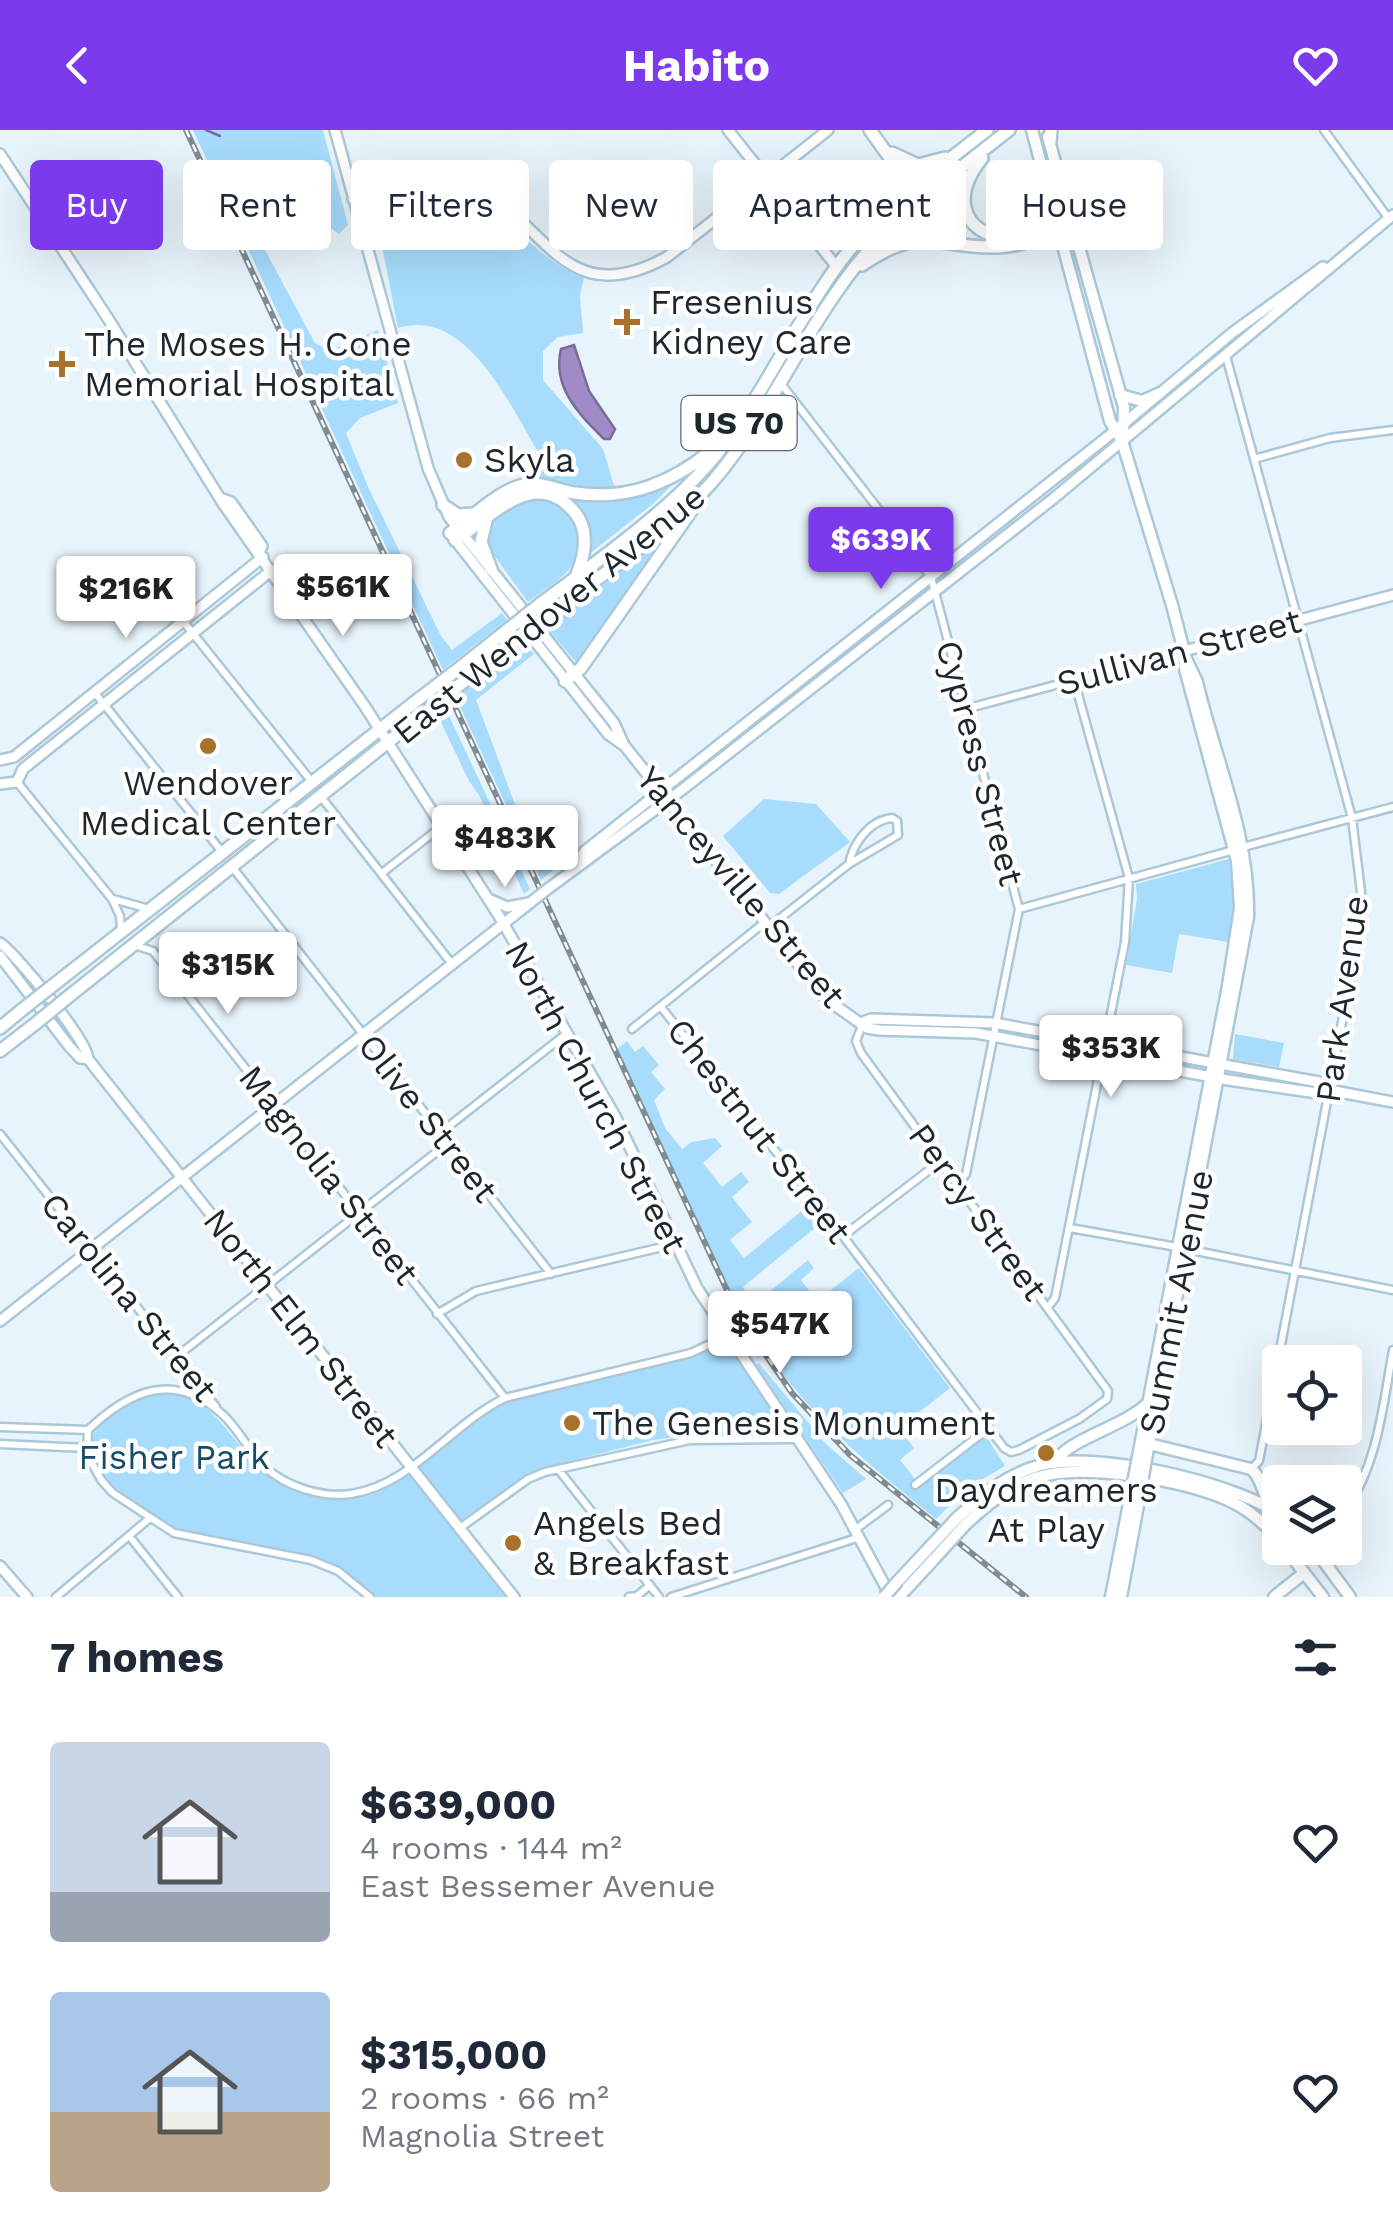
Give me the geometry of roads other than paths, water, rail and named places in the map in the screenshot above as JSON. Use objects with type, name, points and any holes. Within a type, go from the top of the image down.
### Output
[{"type":"highway","points":[[870,130],[891,160]]},
{"type":"highway","name":"East Wendover Avenue","points":[[948,160],[992,135],[1009,130]]},
{"type":"highway","points":[[986,233],[969,221],[962,196],[965,183],[992,135]]},
{"type":"highway","name":"East Wendover Avenue","points":[[0,1028],[420,698],[661,528],[710,485],[750,435],[850,273],[917,202],[992,135]]},
{"type":"highway","points":[[884,148],[903,161],[918,165],[934,163],[958,152]]},
{"type":"highway","points":[[850,273],[900,243],[917,239],[986,246]]},
{"type":"highway","name":"East Wendover Avenue","points":[[544,610],[575,578],[712,460],[836,266],[851,250]]},
{"type":"highway","points":[[834,298],[840,278],[836,266]]},
{"type":"highway","points":[[443,505],[458,515],[486,512],[517,487],[532,484],[608,496],[650,488],[692,467],[731,435]]},
{"type":"highway","points":[[569,678],[710,485]]},
{"type":"highway","points":[[456,530],[516,497],[557,497],[580,519],[584,533],[584,552],[575,578]]},
{"type":"highway","points":[[486,512],[482,532],[491,570]]},
{"type":"highway","name":"East Wendover Avenue","points":[[0,1051],[390,743],[468,679],[505,640]]},
{"type":"main road","name":"Yanceyville Street","points":[[334,130],[351,192]]},
{"type":"main road","points":[[728,130],[752,160]]},
{"type":"main road","points":[[791,160],[828,130]]},
{"type":"main road","name":"Summit Avenue","points":[[1032,130],[1040,160]]},
{"type":"main road","name":"Summit Avenue","points":[[1049,134],[1055,160]]},
{"type":"main road","name":"North Church Street","points":[[0,154],[223,499],[390,743],[487,897],[615,1116],[708,1306],[858,1534],[888,1597]]},
{"type":"main road","points":[[665,795],[977,559],[1391,217]]},
{"type":"main road","points":[[529,230],[568,263],[616,274],[638,272],[667,257],[713,221]]},
{"type":"main road","name":"Yanceyville Street","points":[[367,250],[428,468],[443,505],[456,530],[569,678]]},
{"type":"main road","points":[[823,250],[836,266]]},
{"type":"main road","name":"Summit Avenue","points":[[1065,250],[1090,348],[1120,426]]},
{"type":"main road","name":"Summit Avenue","points":[[1080,250],[1120,395],[1122,441],[1185,655],[1197,682],[1248,880],[1248,917],[1213,1077],[1149,1444],[1142,1458]]},
{"type":"main road","points":[[0,1320],[569,871],[591,859],[1241,326],[1338,258]]},
{"type":"main road","points":[[1245,340],[1260,312]]},
{"type":"main road","points":[[1226,356],[1226,345],[1241,326]]},
{"type":"main road","points":[[1120,395],[1142,400],[1160,393]]},
{"type":"main road","name":"Yanceyville Street","points":[[456,530],[491,570],[608,734],[624,745],[665,795],[826,1000],[868,1028],[992,1035],[1213,1077],[1316,1093],[1330,1090],[1393,1102]]},
{"type":"main road","points":[[977,559],[980,538]]},
{"type":"main road","points":[[0,760],[14,758],[261,555]]},
{"type":"main road","points":[[1,782],[17,782],[23,768],[272,570]]},
{"type":"main road","name":"Sullivan Street","points":[[1185,655],[1393,594]]},
{"type":"main road","points":[[14,758],[23,768]]},
{"type":"main road","points":[[487,897],[506,907],[531,902]]},
{"type":"main road","name":"North Elm Street","points":[[0,943],[18,959],[79,1037],[88,1058],[514,1597]]},
{"type":"main road","name":"North Elm Street","points":[[0,956],[69,1046],[80,1058],[88,1058]]},
{"type":"main road","name":"Yanceyville Street","points":[[863,1022],[994,1024],[1319,1082],[1330,1090]]},
{"type":"main road","name":"Summit Avenue","points":[[1115,1597],[1142,1458],[1148,1404],[1181,1248]]},
{"type":"main road","points":[[1055,1463],[1064,1448],[1123,1423],[1148,1404]]},
{"type":"main road","points":[[1149,1444],[1255,1465],[1262,1492]]},
{"type":"main road","points":[[888,1597],[901,1590],[1001,1482],[1055,1463],[1102,1463],[1188,1478],[1224,1487],[1262,1505]]},
{"type":"main road","points":[[961,1521],[1016,1486],[1046,1475],[1087,1472],[1153,1480],[1219,1496],[1262,1523]]},
{"type":"main road","name":"Summit Avenue","points":[[1115,1597],[1120,1550],[1136,1488]]},
{"type":"main road","points":[[1298,1565],[1323,1597]]},
{"type":"main road","points":[[1326,1565],[1350,1597]]},
{"type":"main road","points":[[0,1566],[27,1597]]},
{"type":"main road","points":[[1274,1597],[1304,1573]]},
{"type":"street","points":[[1324,130],[1391,217]]},
{"type":"street","name":"Park Avenue","points":[[1226,356],[1352,818],[1361,892],[1360,925],[1330,1090],[1255,1465]]},
{"type":"street","name":"Cypress Street","points":[[782,385],[931,577],[1019,909],[966,1174],[958,1184]]},
{"type":"street","points":[[1254,459],[1337,437],[1393,430]]},
{"type":"street","points":[[183,621],[312,782]]},
{"type":"street","name":"Sullivan Street","points":[[965,709],[1185,655]]},
{"type":"street","points":[[1048,1308],[1055,1298],[1070,1228],[1125,942],[1128,878],[1074,680]]},
{"type":"street","points":[[94,691],[222,852]]},
{"type":"street","points":[[17,782],[112,899],[120,916],[121,931]]},
{"type":"street","points":[[322,798],[452,964]]},
{"type":"street","points":[[1019,909],[1393,807]]},
{"type":"street","points":[[632,1030],[850,864],[898,835],[897,821],[892,818],[875,823],[860,839],[850,864]]},
{"type":"street","points":[[382,873],[442,826]]},
{"type":"street","name":"Olive Street","points":[[233,868],[550,1274]]},
{"type":"street","points":[[112,899],[149,909]]},
{"type":"street","points":[[133,944],[154,951],[153,929]]},
{"type":"street","name":"Magnolia Street","points":[[154,951],[505,1398]]},
{"type":"street","name":"Chestnut Street","points":[[661,1007],[843,1236],[1004,1448],[1012,1452],[1056,1431]]},
{"type":"street","name":"Percy Street","points":[[863,1022],[857,1037],[858,1050],[1106,1386],[1107,1399],[1056,1431]]},
{"type":"street","points":[[440,1133],[566,1034]]},
{"type":"street","name":"Carolina Street","points":[[0,1134],[265,1467],[302,1488],[323,1494],[354,1494],[390,1480],[478,1412],[505,1398],[691,1353],[728,1335]]},
{"type":"street","points":[[176,1357],[448,1143]]},
{"type":"street","points":[[843,1236],[941,1161]]},
{"type":"street","points":[[1070,1228],[1393,1290]]},
{"type":"street","points":[[438,1314],[476,1291],[675,1244]]},
{"type":"street","points":[[1362,1482],[1377,1439],[1393,1350]]},
{"type":"street","points":[[184,1392],[188,1373]]},
{"type":"street","points":[[220,1412],[184,1392],[158,1389],[137,1394],[106,1413],[88,1430],[86,1448],[102,1482],[174,1533],[324,1565],[349,1578],[370,1597]]},
{"type":"street","points":[[0,1427],[88,1430]]},
{"type":"street","points":[[915,1485],[988,1428]]},
{"type":"street","points":[[460,1528],[528,1479],[558,1469],[690,1440],[799,1439]]},
{"type":"street","points":[[0,1444],[86,1448]]},
{"type":"street","points":[[558,1469],[659,1597]]},
{"type":"street","points":[[671,1597],[858,1534],[888,1505]]},
{"type":"street","points":[[56,1597],[150,1518]]},
{"type":"street","points":[[130,1538],[178,1597]]},
{"type":"street","points":[[628,1597],[650,1585]]},
{"type":"waterway","points":[[206,130],[220,136]]},
{"type":"railway","points":[[186,130],[739,1316],[792,1393],[850,1455],[1026,1597]]},
{"type":"place","name":"Fresenius Kidney Care","points":[[627,322]]},
{"type":"place","name":"The Moses H. Cone Memorial Hospital","points":[[62,364]]},
{"type":"place","name":"Skyla","points":[[464,460]]},
{"type":"place","name":"Wendover Medical Center","points":[[208,746]]},
{"type":"place","name":"The Genesis Monument","points":[[572,1423]]},
{"type":"place","name":"Daydreamers At Play","points":[[1046,1453]]},
{"type":"place","name":"Angels Bed & Breakfast","points":[[513,1543]]},
{"type":"park label","name":"Fisher Park","points":[[174,1457]]}]
